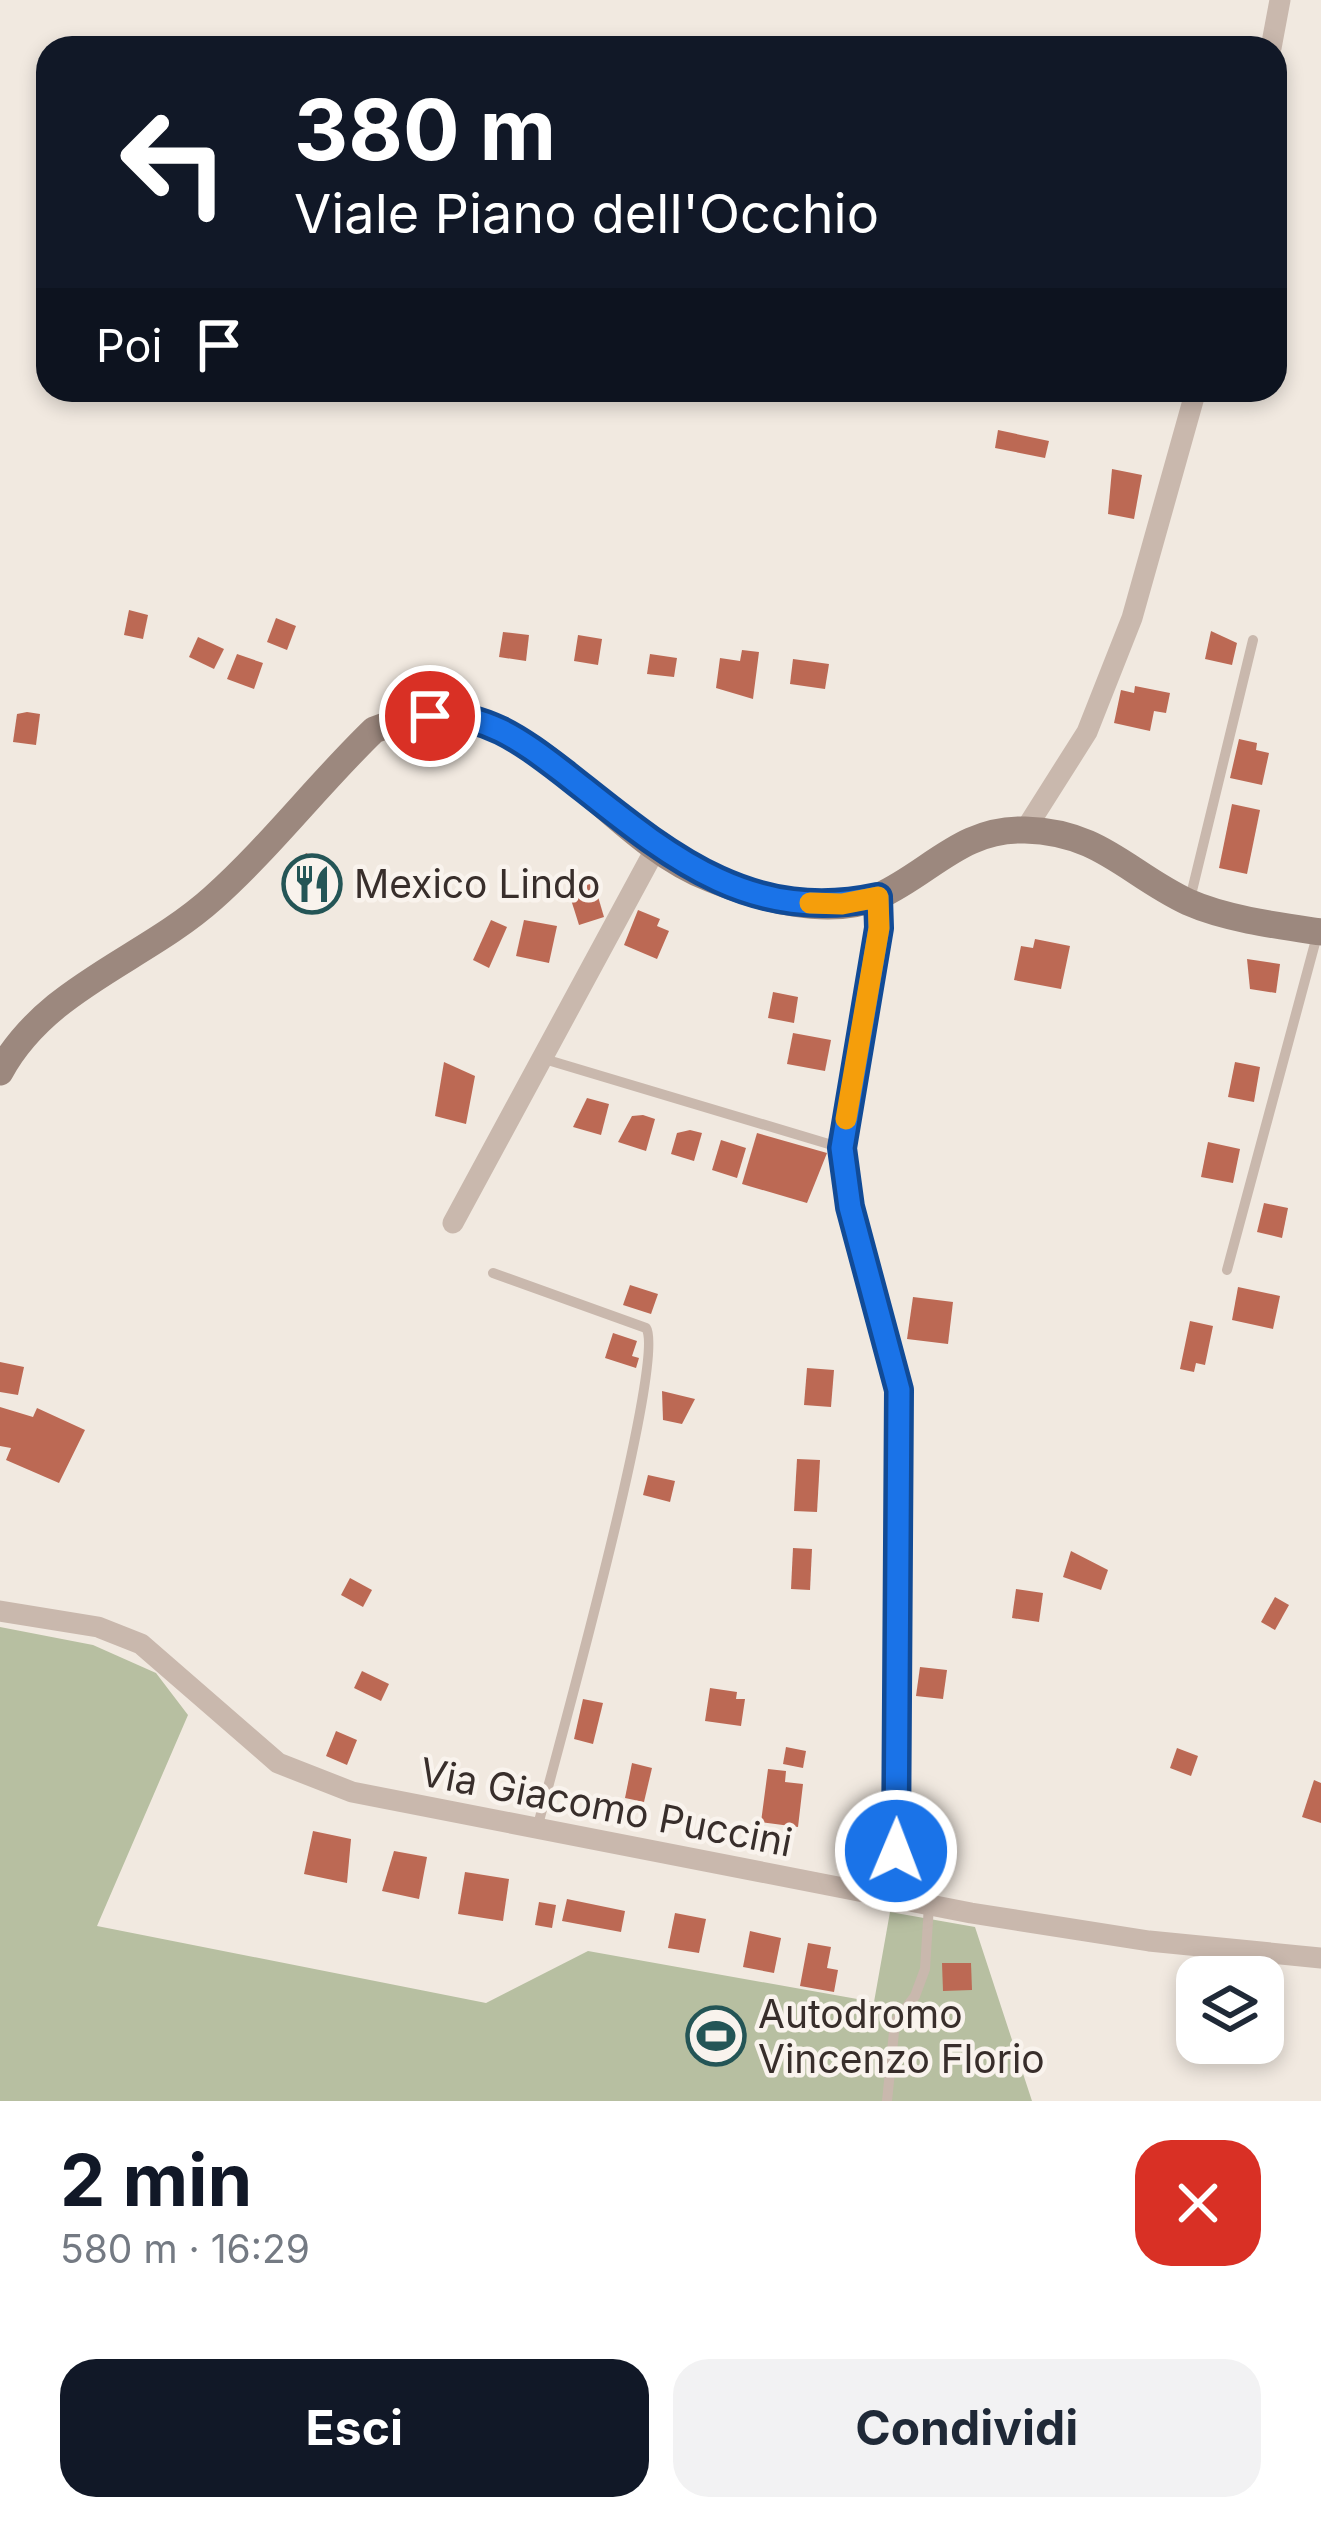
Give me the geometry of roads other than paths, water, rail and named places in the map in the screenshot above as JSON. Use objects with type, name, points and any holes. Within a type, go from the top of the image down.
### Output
[{"type":"main road","points":[[0,1072],[39,1018],[162,940],[226,885],[374,730],[408,717],[466,717],[507,731],[657,846],[704,877],[740,890],[822,904],[878,897],[964,841],[1025,830],[1067,837],[1120,856],[1190,902],[1320,932]]},
{"type":"street","points":[[1273,36],[1280,0]]},
{"type":"street","points":[[1025,830],[1087,732],[1132,618],[1193,402]]},
{"type":"street","points":[[453,1223],[657,846]]},
{"type":"street","points":[[878,897],[879,928],[842,1148],[850,1207],[899,1390],[898,1823],[890,1898]]},
{"type":"street","name":"Via Giacomo Puccini","points":[[0,1611],[73,1621],[141,1644],[278,1763],[311,1780],[929,1905],[1149,1940],[1321,1958]]},
{"type":"lane","points":[[1190,902],[1252,640]]},
{"type":"lane","points":[[1227,1270],[1320,932]]},
{"type":"lane","points":[[541,1058],[842,1148]]},
{"type":"lane","points":[[494,1273],[646,1328],[653,1344],[637,1434],[537,1829]]},
{"type":"lane","points":[[887,2101],[895,2022],[915,1996],[925,1969],[929,1905]]},
{"type":"place","name":"Mexico Lindo","points":[[312,884]]},
{"type":"place","name":"Autodromo Vincenzo Florio","points":[[716,2036]]}]
